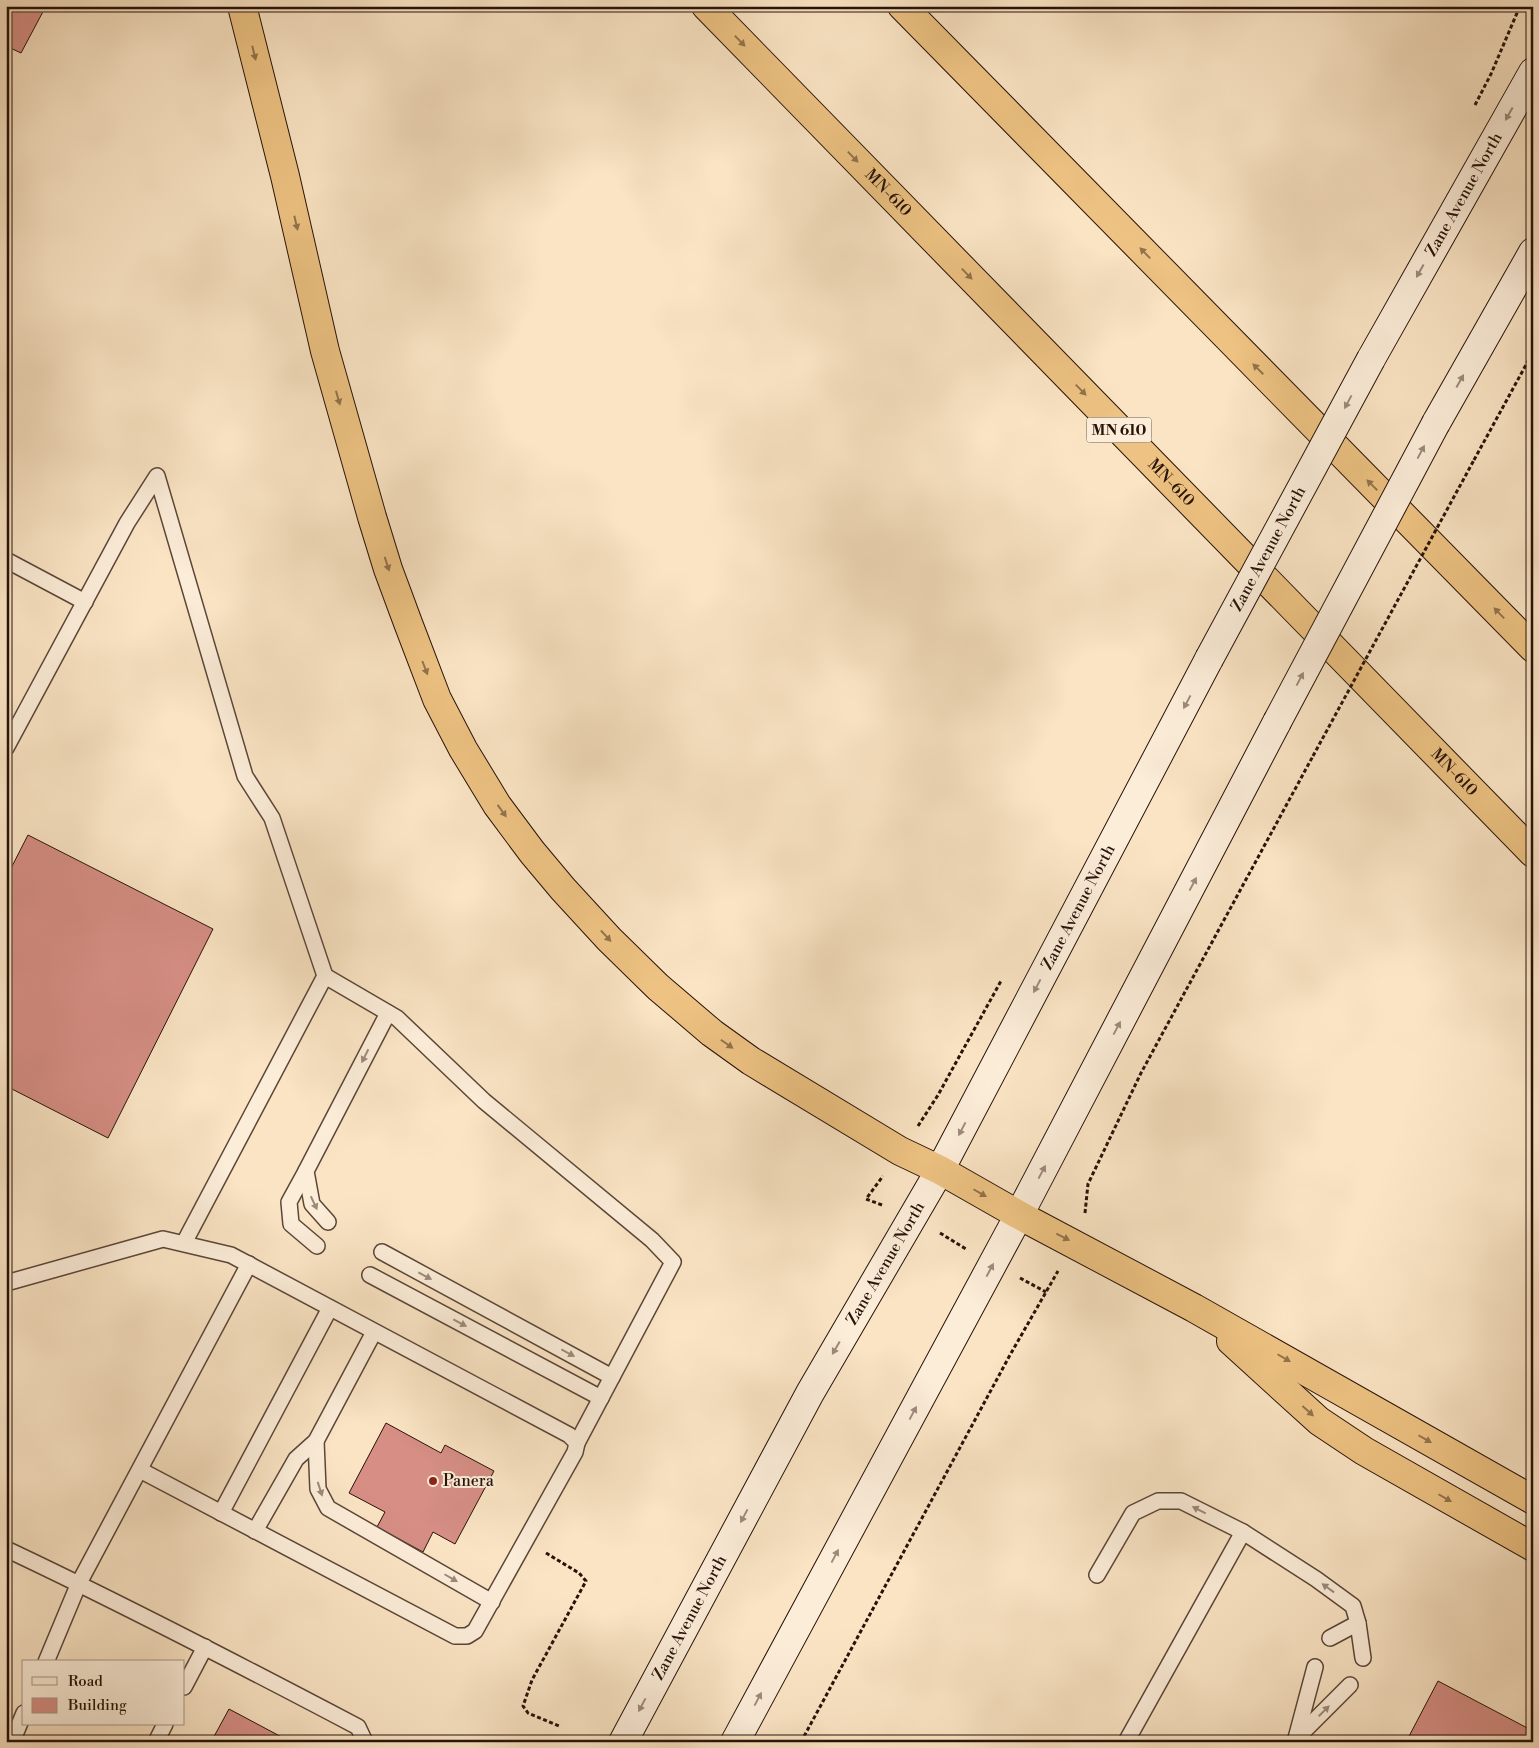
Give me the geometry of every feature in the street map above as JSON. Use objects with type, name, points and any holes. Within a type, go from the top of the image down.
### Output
[{"type":"highway","points":[[242,6],[285,176],[325,351],[388,570],[437,699],[463,748],[498,805],[562,889],[658,987],[712,1033],[751,1061],[900,1151],[940,1170],[1019,1215],[1194,1308],[1533,1500]]},
{"type":"highway","name":"MN-610","points":[[706,6],[1533,853]]},
{"type":"highway","points":[[902,6],[1533,648]]},
{"type":"highway","points":[[1194,1308],[1319,1421],[1364,1451],[1533,1547]]},
{"type":"main road","name":"Zane Avenue North","points":[[623,1742],[810,1393],[940,1170],[1371,359],[1533,72]]},
{"type":"main road","points":[[735,1742],[993,1264],[1436,423],[1533,252]]},
{"type":"lane","points":[[6,748],[127,523],[157,476],[246,776],[272,818],[325,976],[397,1018],[484,1101],[652,1240],[673,1262],[577,1443],[575,1452],[475,1631],[467,1636],[455,1636],[140,1470]]},
{"type":"lane","points":[[6,560],[85,602]]},
{"type":"lane","points":[[184,1243],[325,976]]},
{"type":"lane","points":[[317,1246],[291,1224],[289,1202],[388,1013]]},
{"type":"lane","points":[[306,1171],[312,1204],[328,1222]]},
{"type":"lane","points":[[6,1283],[163,1239],[231,1255],[569,1435],[577,1443]]},
{"type":"lane","points":[[382,1252],[612,1377]]},
{"type":"lane","points":[[47,1660],[79,1583],[249,1264]]},
{"type":"lane","points":[[370,1275],[601,1398]]},
{"type":"lane","points":[[221,1513],[330,1308]]},
{"type":"lane","points":[[255,1531],[296,1459],[316,1441],[374,1332]]},
{"type":"lane","points":[[316,1441],[318,1489],[328,1508],[492,1602]]},
{"type":"lane","points":[[1097,1575],[1133,1514],[1158,1501],[1181,1502],[1242,1532],[1316,1579],[1353,1606],[1358,1623],[1363,1658]]},
{"type":"lane","points":[[1126,1742],[1242,1532]]},
{"type":"lane","points":[[6,1549],[79,1583],[358,1727],[365,1742]]},
{"type":"lane","points":[[1330,1638],[1358,1623]]},
{"type":"lane","points":[[185,1685],[204,1647]]},
{"type":"lane","points":[[1297,1739],[1316,1668]]},
{"type":"lane","points":[[1297,1739],[1350,1685]]},
{"type":"lane","points":[[12,1742],[22,1718]]},
{"type":"lane","points":[[156,1742],[164,1726]]},
{"type":"path","points":[[1313,756],[1533,352]]},
{"type":"path","points":[[866,1199],[913,1217],[993,1264],[1046,1292]]},
{"type":"path","points":[[527,1539],[550,1556],[579,1573],[586,1581],[532,1680],[523,1706],[528,1713],[559,1726]]},
{"type":"building","points":[[6,6],[46,6],[21,53],[6,46]]},
{"type":"building","points":[[28,835],[213,929],[108,1138],[6,1086],[6,878]]},
{"type":"building","points":[[386,1423],[441,1453],[445,1445],[494,1471],[455,1544],[433,1532],[423,1552],[377,1527],[385,1512],[349,1493]]},
{"type":"building","points":[[1438,1681],[1533,1731],[1533,1742],[1406,1742]]},
{"type":"building","points":[[229,1709],[291,1742],[211,1742]]},
{"type":"place","name":"Panera","points":[[433,1481]]}]
